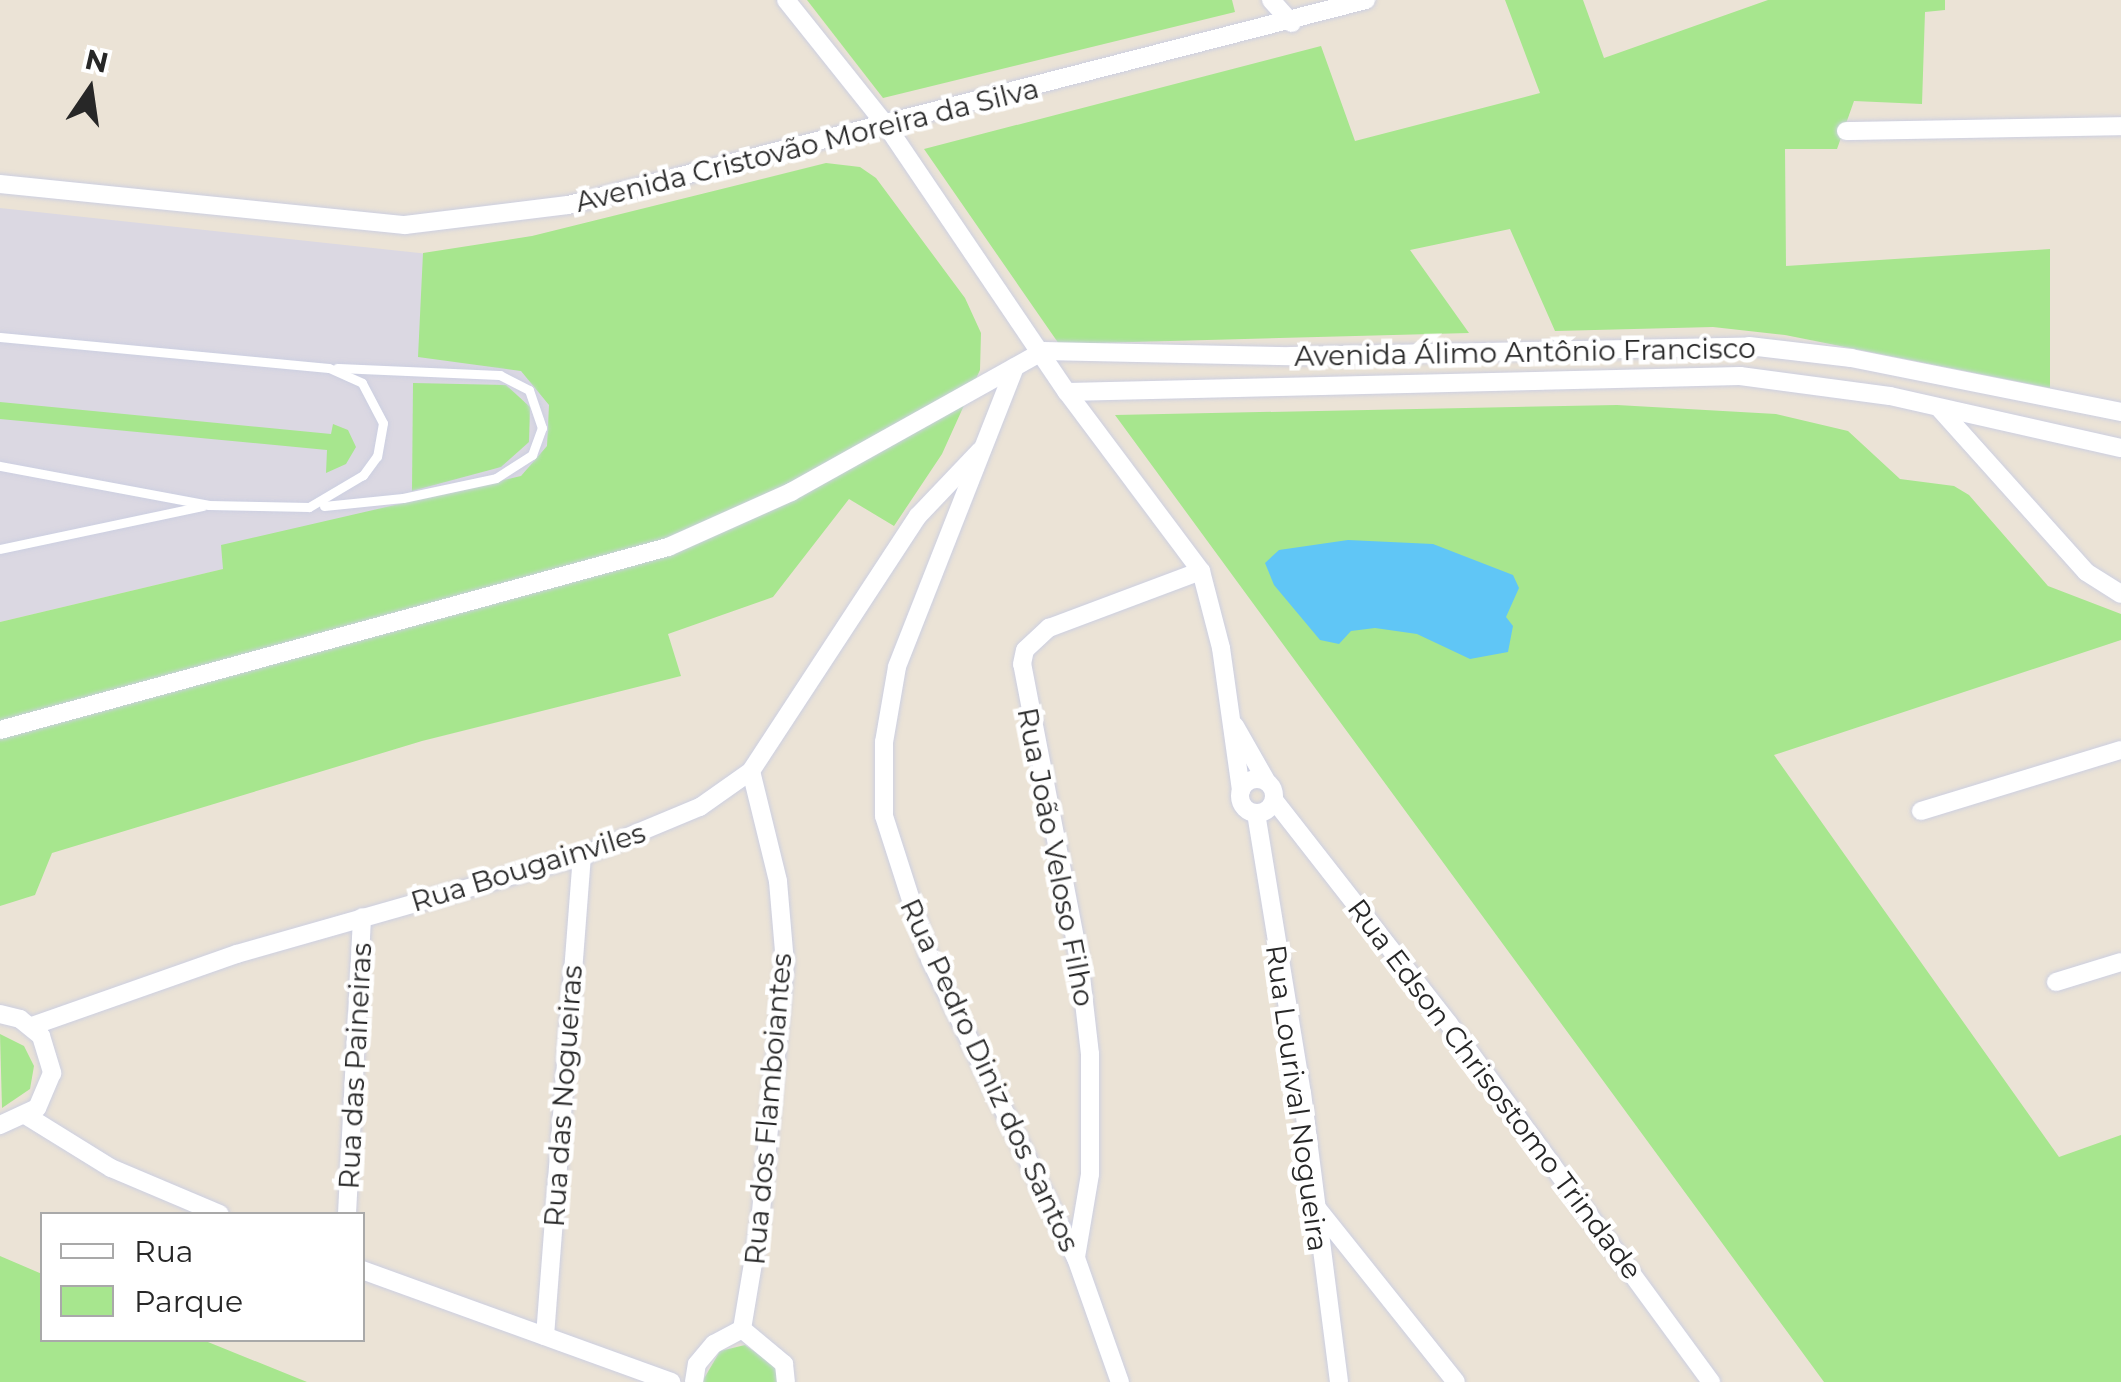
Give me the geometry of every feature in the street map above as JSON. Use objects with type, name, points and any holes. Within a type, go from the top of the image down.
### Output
[{"type":"street","points":[[786,0],[888,128],[1043,351],[1067,392],[1201,571],[1221,648],[1228,714],[1242,803],[1256,813],[1274,800],[1228,714]]},
{"type":"street","points":[[1271,0],[1292,23]]},
{"type":"street","name":"Avenida Cristovão Moreira da Silva","points":[[0,184],[405,224],[568,206],[888,128],[1292,23],[1366,0]]},
{"type":"street","points":[[1846,131],[2121,126]]},
{"type":"street","name":"Avenida Álimo Antônio Francisco","points":[[1043,351],[1290,356],[1749,346],[1870,362],[2121,412]]},
{"type":"street","points":[[0,730],[668,546],[791,492],[1043,351]]},
{"type":"street","name":"Rua Pedro Diniz dos Santos","points":[[1015,367],[897,667],[884,742],[884,816],[930,959],[1076,1258],[1120,1382]]},
{"type":"street","name":"Avenida Álimo Antônio Francisco","points":[[1067,392],[1740,376],[1939,408],[2121,448]]},
{"type":"street","points":[[1939,408],[2086,572],[2121,594]]},
{"type":"street","name":"Rua Bougainviles","points":[[32,1026],[130,988],[362,917],[582,856],[700,807],[751,771],[918,516],[980,450]]},
{"type":"street","name":"Rua João Veloso Filho","points":[[1076,1258],[1090,1174],[1090,1054],[1079,959],[1022,664],[1025,650],[1050,628],[1201,571]]},
{"type":"street","points":[[1921,811],[2121,750]]},
{"type":"street","name":"Rua dos Flamboiantes","points":[[742,1329],[760,1222],[786,963],[778,881],[751,771]]},
{"type":"street","points":[[1241,791],[1247,782],[1267,782]]},
{"type":"street","name":"Rua Edson Chrisostomo Trindade","points":[[1274,800],[1448,1024],[1711,1382]]},
{"type":"street","name":"Rua Lourival Nogueira","points":[[1256,813],[1302,1093],[1312,1200],[1339,1382]]},
{"type":"street","name":"Rua das Nogueiras","points":[[545,1336],[582,856]]},
{"type":"street","name":"Rua das Paineiras","points":[[347,1212],[362,917]]},
{"type":"street","points":[[2056,982],[2121,962]]},
{"type":"street","points":[[0,1014],[32,1026],[48,1047],[52,1072],[45,1097],[27,1116],[0,1125]]},
{"type":"street","points":[[27,1116],[111,1168],[215,1212]]},
{"type":"street","points":[[1312,1200],[1456,1382]]},
{"type":"street","points":[[365,1271],[671,1382]]},
{"type":"street","points":[[694,1382],[696,1364],[714,1344],[742,1329],[784,1364],[786,1382]]},
{"type":"lane","points":[[0,337],[329,368],[500,374],[529,390],[542,428],[532,455],[496,478],[403,498],[309,507],[209,504],[0,466]]},
{"type":"lane","points":[[309,507],[363,475],[382,434],[370,392],[329,368]]},
{"type":"lane","points":[[0,549],[209,504]]},
{"type":"shaded area","points":[[0,208],[438,255],[532,236],[654,453],[278,556],[0,622]]},
{"type":"green space","points":[[807,0],[1232,0],[1235,12],[883,98]]},
{"type":"green space","points":[[1505,0],[1583,0],[1604,58],[1768,0],[1945,0],[1945,10],[1925,12],[1922,104],[1854,101],[1837,149],[1785,149],[1786,266],[2050,249],[2050,388],[1785,335],[1713,327],[1555,331],[1510,229],[1410,250],[1469,333],[1059,344],[924,149],[1321,46],[1355,141],[1540,93]]},
{"type":"green space","points":[[826,163],[860,167],[876,178],[965,298],[981,333],[980,370],[942,454],[894,526],[849,499],[773,597],[668,634],[681,676],[422,741],[52,853],[35,895],[0,906],[0,622],[223,569],[221,545],[521,476],[547,446],[549,405],[521,371],[418,357],[423,253],[532,236]]},
{"type":"green space","points":[[413,383],[506,385],[530,407],[529,442],[501,467],[412,491]]},
{"type":"green space","points":[[0,402],[331,434],[333,424],[348,430],[356,447],[346,464],[326,473],[327,450],[0,419]]},
{"type":"green space","points":[[1617,405],[1776,414],[1848,431],[1900,479],[1954,486],[1969,495],[2048,586],[2121,614],[2121,640],[1774,755],[2059,1157],[2121,1135],[2121,1382],[1824,1382],[1115,415]]},
{"type":"green space","points":[[0,1034],[24,1046],[34,1066],[30,1089],[2,1108]]},
{"type":"green space","points":[[0,1256],[40,1273],[40,1342],[208,1342],[307,1382],[0,1382]]},
{"type":"green space","points":[[745,1345],[775,1366],[779,1382],[702,1382],[720,1351]]},
{"type":"water","points":[[1348,540],[1433,544],[1513,575],[1519,588],[1506,617],[1513,626],[1508,652],[1470,659],[1417,634],[1375,628],[1351,631],[1339,644],[1320,640],[1274,585],[1265,563],[1279,550]]}]
